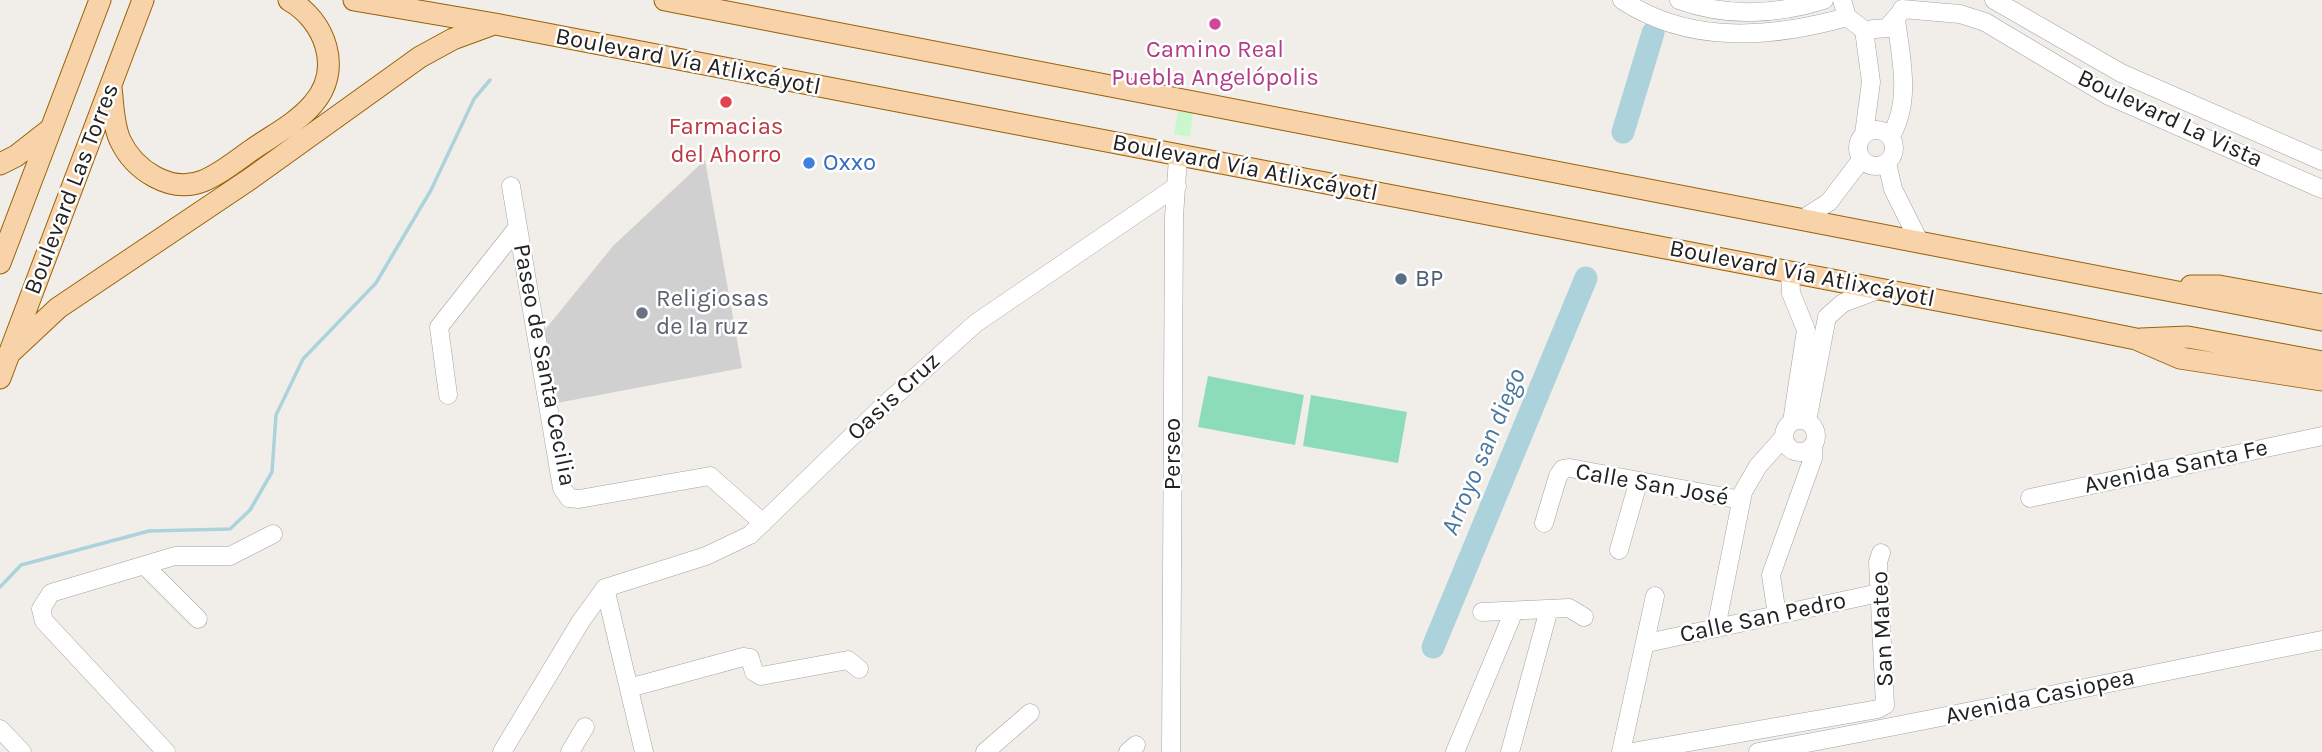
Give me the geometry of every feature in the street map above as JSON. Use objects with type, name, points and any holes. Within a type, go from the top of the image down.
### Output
[{"type":"main road","name":"Boulevard Las Torres","points":[[0,263],[100,0]]},
{"type":"main road","points":[[111,87],[116,127],[126,151],[136,162],[162,180],[177,184],[203,181],[300,117],[321,95],[329,70],[326,41],[314,22],[289,0]]},
{"type":"main road","name":"Boulevard Vía Atlixcáyotl","points":[[354,0],[495,24],[1178,157],[1880,289],[2136,340],[2180,358],[2322,380]]},
{"type":"main road","points":[[665,0],[2322,320]]},
{"type":"main road","name":"Boulevard Las Torres","points":[[0,378],[142,2]]},
{"type":"main road","points":[[11,352],[58,307],[250,179],[420,57],[453,39],[495,24]]},
{"type":"main road","points":[[0,164],[16,156],[50,130]]},
{"type":"main road","points":[[2165,290],[2219,286],[2322,305]]},
{"type":"main road","name":"Boulevard Vía Atlixcáyotl","points":[[2136,340],[2188,337],[2322,362]]},
{"type":"street","points":[[1622,0],[1653,17],[1716,34],[1806,28],[1844,9],[1864,30],[1871,82],[1864,134],[1857,146],[1861,160],[1874,167],[1887,163],[1894,151],[1890,137],[1878,130],[1864,134]]},
{"type":"street","points":[[1679,0],[1707,10],[1753,13],[1824,0]]},
{"type":"street","name":"Boulevard La Vista","points":[[1994,0],[2121,72],[2322,161]]},
{"type":"street","points":[[1864,30],[1887,28],[1900,10]]},
{"type":"street","points":[[1890,137],[1898,125],[1904,84],[1900,10]]},
{"type":"street","name":"Boulevard La Vista","points":[[1900,10],[1961,14],[1984,22],[2109,96],[2322,188]]},
{"type":"street","points":[[2188,130],[2200,106]]},
{"type":"street","name":"Perseo","points":[[1171,752],[1174,217],[1178,157]]},
{"type":"street","points":[[1801,220],[1829,202],[1861,160]]},
{"type":"street","points":[[1887,163],[1894,189],[1920,243]]},
{"type":"street","name":"Paseo de Santa Cecilia","points":[[512,186],[562,488],[569,498],[579,499],[710,476],[763,523]]},
{"type":"street","name":"Oasis Cruz","points":[[605,588],[731,547],[763,523],[879,410],[976,323],[1177,186]]},
{"type":"street","points":[[449,395],[439,327],[518,227]]},
{"type":"street","points":[[1790,272],[1791,293],[1806,330],[1791,450],[1806,452],[1813,448]]},
{"type":"street","points":[[1716,628],[1741,500],[1753,473],[1794,427],[1828,317],[1843,303],[1880,289]]},
{"type":"street","points":[[1777,615],[1771,575],[1813,457],[1817,433],[1794,427]]},
{"type":"street","name":"Avenida Santa Fe","points":[[2029,498],[2322,436]]},
{"type":"street","name":"Calle San José","points":[[1544,523],[1558,476],[1563,469],[1741,500]]},
{"type":"street","points":[[1619,550],[1638,483]]},
{"type":"street","points":[[162,751],[44,621],[41,609],[51,593],[175,556],[230,556],[273,534]]},
{"type":"street","name":"San Mateo","points":[[1632,752],[1878,709],[1885,705],[1878,562],[1881,553]]},
{"type":"street","points":[[144,565],[198,619]]},
{"type":"street","points":[[605,588],[645,752]]},
{"type":"street","points":[[502,752],[581,621],[605,588]]},
{"type":"street","name":"Calle San Pedro","points":[[1647,643],[1879,593]]},
{"type":"street","points":[[1621,752],[1647,643],[1655,596]]},
{"type":"street","points":[[1482,612],[1569,608],[1584,617]]},
{"type":"street","points":[[1510,752],[1549,609]]},
{"type":"street","points":[[1455,752],[1514,611]]},
{"type":"street","name":"Avenida Casiopea","points":[[1758,752],[1954,717],[2097,684],[2322,640]]},
{"type":"street","points":[[629,688],[743,657],[750,658],[754,672],[761,676],[848,660],[859,669]]},
{"type":"street","points":[[985,752],[1030,713]]},
{"type":"street","points":[[570,752],[585,727]]},
{"type":"street","points":[[0,729],[22,752]]},
{"type":"shaded area","points":[[705,160],[742,368],[557,403],[544,331],[613,246]]},
{"type":"green space","points":[[1178,111],[1193,113],[1190,137],[1174,134]]},
{"type":"green space","points":[[1208,376],[1304,395],[1295,445],[1198,427]]},
{"type":"green space","points":[[1311,395],[1407,412],[1398,463],[1303,446]]},
{"type":"waterway","points":[[1623,132],[1653,33]]},
{"type":"waterway","points":[[0,587],[21,565],[149,531],[230,529],[250,510],[272,472],[276,415],[303,359],[376,283],[431,190],[474,99],[490,80]]},
{"type":"waterway","name":"Arroyo san diego","points":[[1433,647],[1586,278]]},
{"type":"place","name":"Camino Real Puebla Angelópolis","points":[[1215,24]]},
{"type":"place","name":"Farmacias del Ahorro","points":[[726,102]]},
{"type":"place","name":"Oxxo","points":[[809,163]]},
{"type":"place","name":"BP","points":[[1401,279]]},
{"type":"place","name":"Religiosas de la ruz","points":[[642,313]]}]
